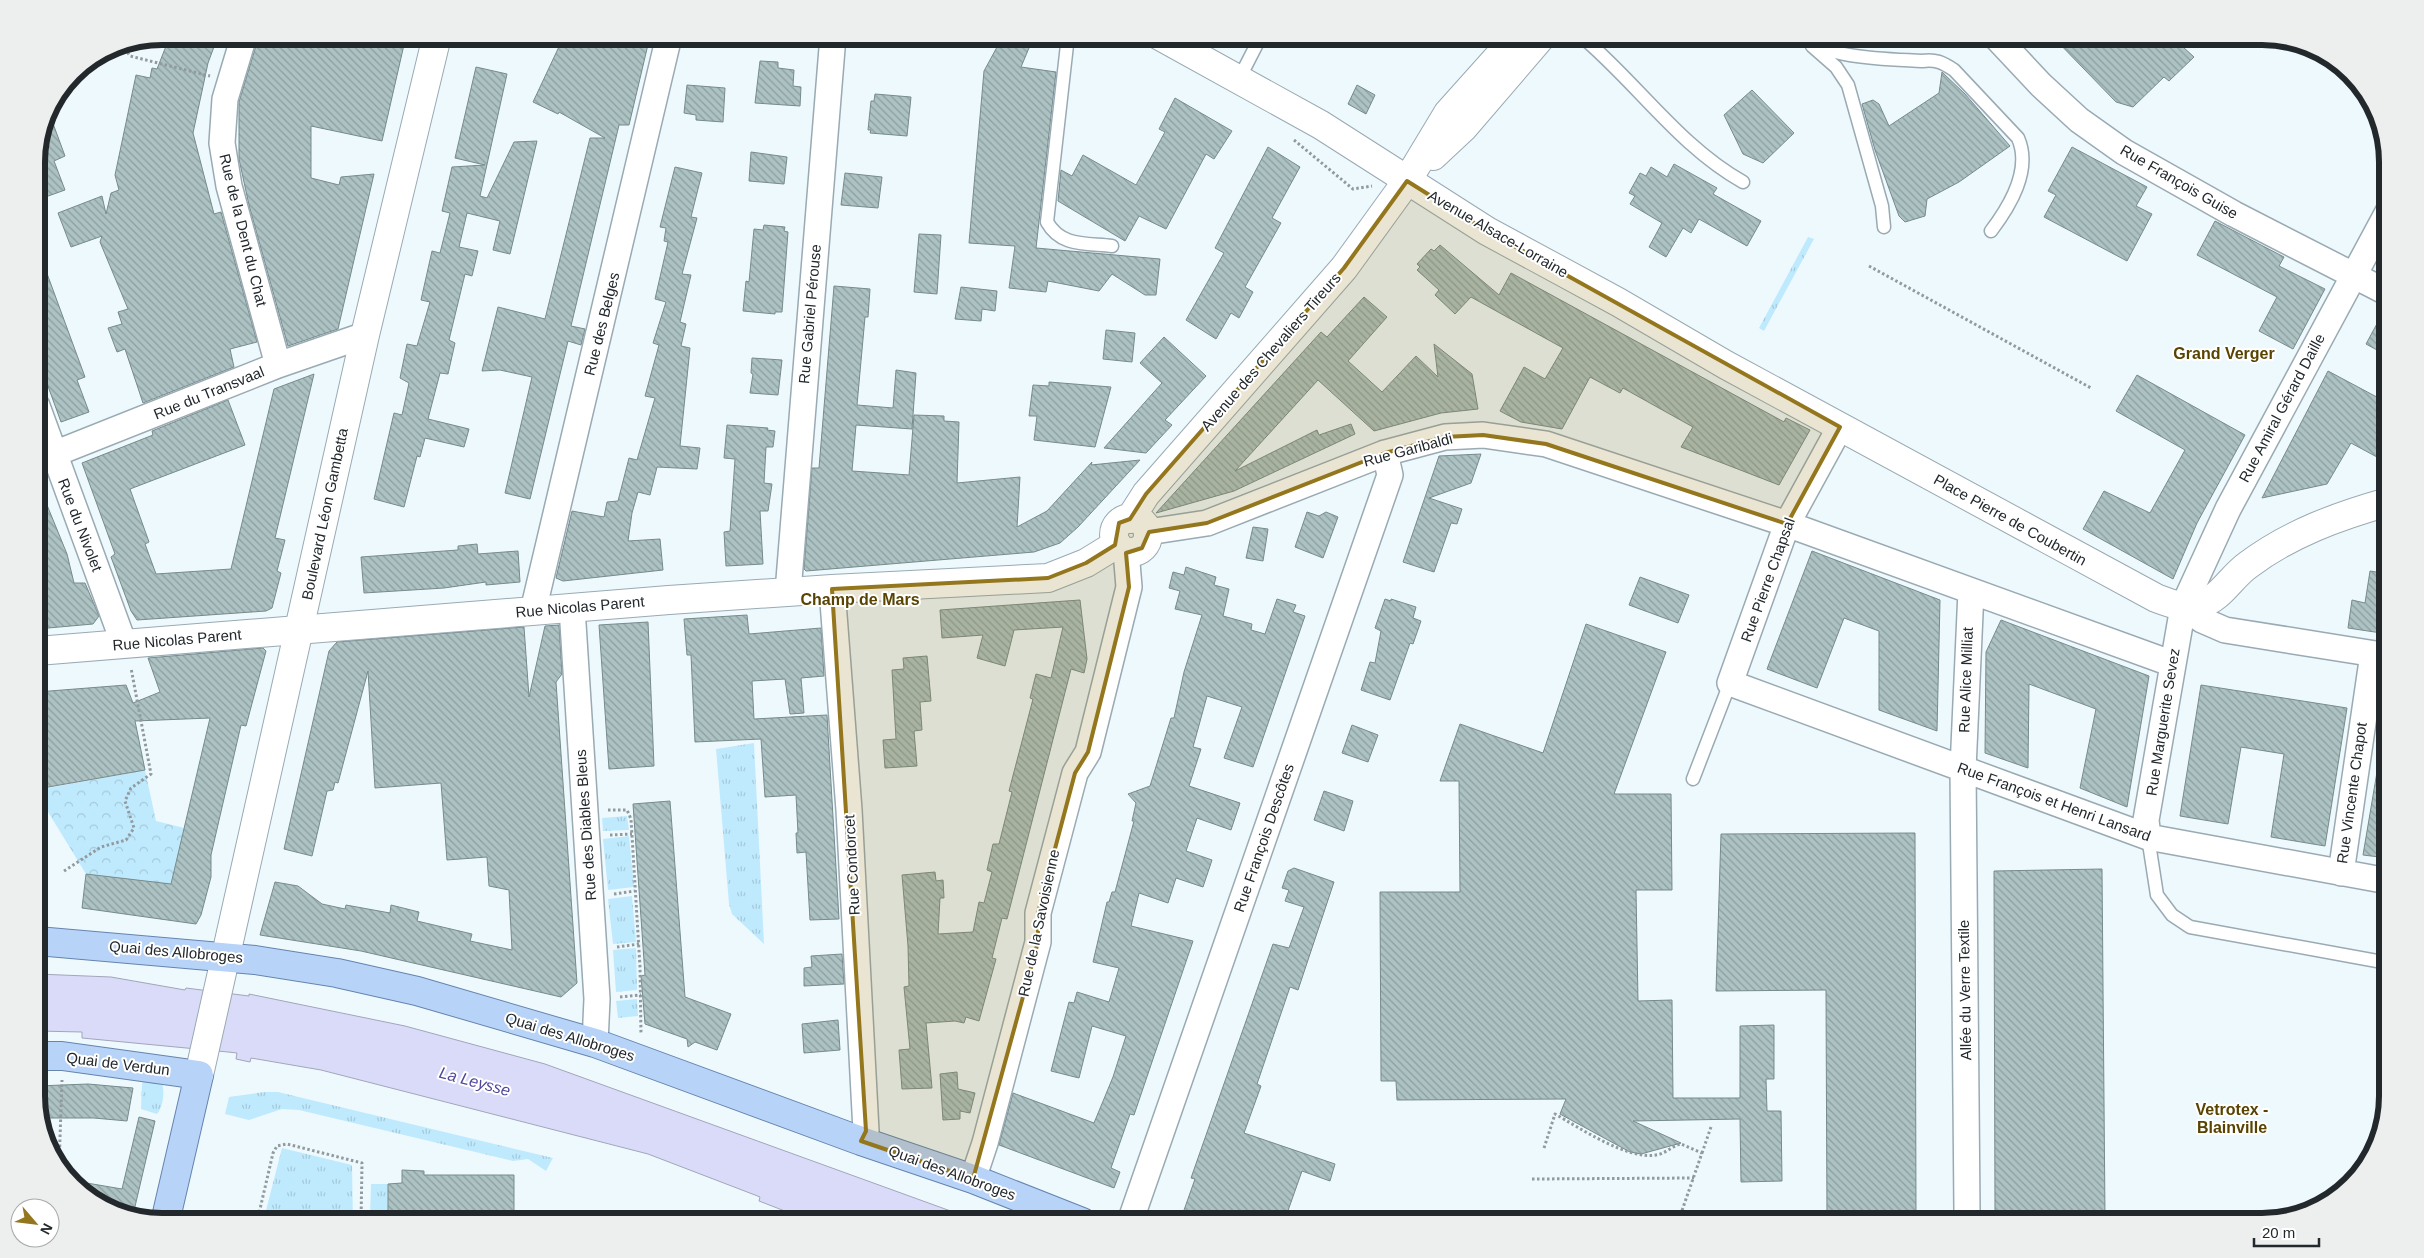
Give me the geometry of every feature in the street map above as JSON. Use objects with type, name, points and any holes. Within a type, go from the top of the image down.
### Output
[{"type":"main road","name":"Boulevard Léon Gambetta","points":[[202,1062],[365,335],[435,45]]},
{"type":"main road","name":"Avenue Alsace-Lorraine","points":[[1177,45],[1321,125],[1487,231],[1618,302],[1726,365],[1840,427]]},
{"type":"main road","name":"Avenue des Chevaliers Tireurs","points":[[1121,548],[1137,551],[1146,543],[1139,526],[1146,494],[1344,268],[1407,181],[1448,113],[1509,45]]},
{"type":"main road","name":"Avenue des Chevaliers Tireurs","points":[[1407,181],[1464,127],[1534,45]]},
{"type":"main road","name":"Place Pierre de Coubertin","points":[[1840,427],[2149,595],[2182,607]]},
{"type":"main road","points":[[2182,607],[2202,604],[2218,594],[2246,566],[2280,543],[2336,519],[2379,505]]},
{"type":"main road","name":"Rue Nicolas Parent","points":[[45,650],[832,588],[1048,578],[1121,548]]},
{"type":"main road","name":"Quai des Allobroges","points":[[45,942],[225,956],[336,972],[417,991],[596,1043],[1059,1213]]},
{"type":"main road","name":"Quai de Verdun","points":[[49,1056],[202,1062]]},
{"type":"main road","points":[[167,1213],[202,1062]]},
{"type":"street","name":"Rue de la Dent du Chat","points":[[241,45],[225,99],[222,143],[229,186],[278,365]]},
{"type":"street","name":"Rue des Belges","points":[[533,611],[667,45]]},
{"type":"street","name":"Rue Gabriel Pérouse","points":[[788,592],[832,45]]},
{"type":"street","name":"Rue François Guise","points":[[2003,45],[2041,85],[2079,120],[2124,152],[2234,214],[2379,288]]},
{"type":"street","name":"Rue Amiral Gérard Daille","points":[[2182,607],[2228,509],[2379,229]]},
{"type":"street","name":"Rue du Transvaal","points":[[54,454],[278,365],[365,335]]},
{"type":"street","name":"Rue Pierre Chapsal","points":[[1730,683],[1787,524],[1840,427]]},
{"type":"street","name":"Rue du Nivolet","points":[[45,430],[124,644]]},
{"type":"street","name":"Rue Garibaldi","points":[[1139,526],[1207,523],[1385,453],[1445,437],[1483,435],[1546,444],[1787,524],[2172,664]]},
{"type":"street","name":"Rue François Descôtes","points":[[1133,1213],[1390,475],[1385,453]]},
{"type":"street","name":"Rue de la Savoisienne","points":[[973,1180],[985,1143],[1038,942],[1038,913],[1075,773],[1088,752],[1129,587],[1121,548]]},
{"type":"street","name":"Rue Condorcet","points":[[832,588],[850,820],[866,1131],[861,1141]]},
{"type":"street","name":"Rue Alice Milliat","points":[[1963,769],[1971,590]]},
{"type":"street","points":[[2182,607],[2202,620],[2225,630],[2379,655]]},
{"type":"street","name":"Rue Marguerite Sevez","points":[[2148,837],[2146,820],[2152,797],[2182,607]]},
{"type":"street","name":"Rue des Diables Bleus","points":[[572,608],[598,999],[596,1043]]},
{"type":"street","name":"Rue Vincente Chapot","points":[[2340,873],[2379,660]]},
{"type":"street","name":"Rue François et Henri Lansard","points":[[1730,683],[2148,837],[2379,880]]},
{"type":"street","name":"Allée du Verre Textile","points":[[1963,769],[1967,1211]]},
{"type":"lane","points":[[1067,45],[1047,222],[1054,234],[1067,241],[1112,246]]},
{"type":"lane","points":[[1239,79],[1256,45]]},
{"type":"lane","points":[[1591,45],[1616,67],[1657,112],[1725,172],[1744,182]]},
{"type":"lane","points":[[1812,45],[1836,67],[1848,84],[1882,206],[1884,227]]},
{"type":"lane","points":[[1821,45],[1850,56],[1938,61],[1954,70],[2018,138],[2022,147],[2020,175],[2010,206],[1991,231]]},
{"type":"lane","points":[[1693,779],[1730,683]]},
{"type":"lane","points":[[2148,837],[2157,896],[2172,915],[2190,927],[2379,961]]},
{"type":"path","points":[[126,50],[130,56],[230,81]]},
{"type":"path","points":[[1869,266],[2091,388]]},
{"type":"path","points":[[64,871],[101,847],[126,840],[134,828],[125,801],[131,788],[151,774],[132,671],[124,644]]},
{"type":"path","points":[[585,813],[627,810],[631,819],[640,966],[641,1059]]},
{"type":"path","points":[[49,1056],[57,1149]]},
{"type":"path","points":[[1544,1148],[1555,1114],[1616,1146],[1638,1155],[1657,1155],[1680,1144],[1702,1153]]},
{"type":"path","points":[[1681,1213],[1711,1127]]},
{"type":"path","points":[[259,1213],[273,1153],[277,1146],[286,1144],[362,1163],[361,1213]]},
{"type":"path","points":[[1532,1179],[1694,1178]]},
{"type":"highlighted area","points":[[1407,181],[1487,231],[1840,427],[1787,524],[1546,444],[1483,435],[1445,437],[1385,453],[1207,523],[1149,532],[1142,548],[1126,553],[1129,587],[1088,752],[1075,773],[1038,913],[1038,942],[973,1179],[861,1141],[866,1131],[832,589],[1048,578],[1086,563],[1115,545],[1119,523],[1130,519],[1146,494],[1344,268]]},
{"type":"green space","points":[[1808,237],[1814,239],[1764,331],[1759,328]]},
{"type":"green space","points":[[754,743],[764,944],[732,914],[729,904],[716,749]]},
{"type":"green space","points":[[145,770],[156,821],[184,828],[171,885],[86,874],[45,807],[45,789]]},
{"type":"green space","points":[[627,816],[629,830],[603,831],[602,818]]},
{"type":"green space","points":[[629,836],[634,887],[608,890],[603,839]]},
{"type":"green space","points":[[632,896],[636,942],[613,944],[608,899]]},
{"type":"green space","points":[[636,948],[637,990],[616,992],[613,950]]},
{"type":"green space","points":[[637,999],[638,1016],[618,1018],[616,1001]]},
{"type":"green space","points":[[144,1079],[162,1083],[163,1099],[157,1114],[141,1109]]},
{"type":"green space","points":[[278,1092],[553,1158],[546,1171],[528,1159],[513,1161],[299,1110],[282,1109],[249,1120],[225,1114],[229,1097]]},
{"type":"green space","points":[[282,1148],[352,1165],[353,1213],[265,1213]]},
{"type":"green space","points":[[371,1184],[388,1184],[388,1213],[370,1213]]},
{"type":"water","name":"La Leysse","points":[[45,974],[111,977],[185,990],[186,988],[249,996],[249,994],[405,1026],[545,1064],[956,1213],[790,1213],[759,1201],[760,1197],[648,1154],[321,1070],[251,1058],[250,1062],[236,1059],[237,1053],[82,1038],[82,1032],[45,1031]]},
{"type":"building","points":[[166,45],[215,45],[208,63],[193,133],[214,214],[221,212],[257,342],[230,349],[234,367],[143,403],[125,349],[117,352],[108,328],[122,324],[118,312],[128,309],[100,242],[102,236],[71,247],[58,213],[102,196],[106,214],[111,193],[119,190],[115,175],[136,75],[150,78],[152,68],[157,69]]},
{"type":"building","points":[[256,45],[404,45],[382,141],[311,126],[311,178],[339,185],[341,177],[374,174],[338,329],[288,346],[249,205],[239,159],[239,102]]},
{"type":"building","points":[[560,45],[648,45],[629,125],[619,125],[571,326],[585,329],[581,345],[568,341],[530,499],[505,493],[532,377],[500,370],[482,371],[498,307],[545,319],[590,138],[605,138],[559,112],[558,114],[533,102]]},
{"type":"building","points":[[998,45],[1030,45],[1021,67],[1056,72],[1036,248],[1160,259],[1156,295],[1145,295],[1112,274],[1099,291],[1048,281],[1046,292],[1009,288],[1015,246],[969,243],[984,71]]},
{"type":"building","points":[[2061,45],[2181,45],[2194,57],[2169,81],[2164,77],[2133,107],[2116,102]]},
{"type":"building","points":[[760,61],[778,62],[778,68],[794,70],[793,86],[801,87],[800,106],[755,103]]},
{"type":"building","points":[[476,67],[507,74],[480,196],[487,198],[514,142],[537,141],[510,254],[493,250],[500,221],[467,213],[459,247],[478,251],[472,276],[465,274],[449,340],[455,343],[448,374],[440,373],[428,419],[469,429],[464,447],[425,438],[420,457],[417,456],[404,507],[374,499],[394,413],[402,415],[409,383],[400,378],[407,344],[417,346],[430,302],[421,300],[432,251],[440,253],[450,213],[442,211],[452,167],[485,165],[455,158]]},
{"type":"building","points":[[1942,72],[1965,94],[2010,146],[1959,182],[1927,199],[1925,216],[1905,222],[1899,216],[1875,150],[1862,104],[1873,100],[1879,104],[1889,126],[1939,93]]},
{"type":"building","points":[[687,85],[725,88],[723,122],[696,120],[696,115],[684,113]]},
{"type":"building","points":[[1357,85],[1375,95],[1366,114],[1348,104]]},
{"type":"building","points":[[1752,90],[1794,133],[1763,163],[1743,154],[1724,115]]},
{"type":"building","points":[[875,94],[911,97],[907,136],[870,133],[871,130],[868,130],[871,101],[874,101]]},
{"type":"building","points":[[1175,98],[1232,131],[1214,159],[1206,154],[1166,229],[1139,216],[1125,241],[1058,201],[1061,170],[1072,176],[1083,155],[1136,185],[1165,132],[1159,129]]},
{"type":"building","points":[[52,122],[65,156],[54,161],[65,190],[45,197],[45,154]]},
{"type":"building","points":[[1268,147],[1300,167],[1272,218],[1281,223],[1245,287],[1253,292],[1239,318],[1231,313],[1216,339],[1186,320],[1224,253],[1215,248]]},
{"type":"building","points":[[2072,147],[2147,187],[2136,206],[2152,214],[2127,261],[2044,217],[2056,195],[2048,191]]},
{"type":"building","points":[[751,152],[787,157],[784,184],[749,181]]},
{"type":"building","points":[[1674,164],[1717,188],[1713,194],[1761,221],[1747,246],[1699,219],[1691,233],[1683,228],[1666,257],[1649,247],[1662,223],[1630,204],[1635,196],[1629,193],[1640,173],[1646,176],[1651,167],[1667,177]]},
{"type":"building","points":[[675,167],[702,173],[691,217],[697,218],[682,274],[691,275],[680,322],[686,324],[681,346],[690,348],[680,446],[700,448],[697,469],[657,467],[650,495],[638,492],[632,513],[628,541],[660,539],[663,570],[563,581],[556,578],[572,511],[604,517],[607,502],[618,501],[629,458],[637,460],[655,398],[645,396],[659,345],[653,343],[666,302],[655,299],[668,242],[664,241],[666,228],[660,227]]},
{"type":"building","points":[[845,173],[882,177],[878,208],[841,205]]},
{"type":"building","points":[[2215,221],[2284,257],[2279,266],[2325,289],[2293,349],[2259,331],[2277,297],[2197,255]]},
{"type":"building","points":[[764,225],[785,227],[784,231],[788,232],[782,312],[775,312],[775,314],[743,311],[746,281],[749,282],[754,229],[763,230]]},
{"type":"building","points":[[919,234],[941,235],[937,294],[914,292]]},
{"type":"building","points":[[1440,245],[1499,295],[1511,273],[1784,422],[1786,418],[1810,430],[1779,485],[1681,447],[1693,427],[1623,388],[1620,393],[1590,377],[1562,429],[1521,422],[1500,411],[1524,367],[1545,379],[1563,348],[1471,297],[1455,314],[1435,295],[1439,290],[1417,270],[1420,267],[1417,264],[1431,249],[1434,251]]},
{"type":"building","points":[[45,268],[85,377],[77,380],[89,412],[61,422],[45,378]]},
{"type":"building","points":[[834,286],[870,289],[868,317],[865,317],[857,405],[893,408],[896,370],[916,373],[912,429],[856,425],[852,471],[909,475],[914,415],[944,416],[944,421],[959,422],[957,483],[1020,477],[1017,527],[1047,511],[1092,462],[1091,465],[1140,460],[1078,527],[1060,543],[1034,552],[806,571],[804,569],[812,468],[819,468]]},
{"type":"building","points":[[961,287],[997,291],[995,311],[982,309],[981,321],[955,319]]},
{"type":"building","points":[[1364,297],[1387,317],[1348,361],[1382,392],[1416,356],[1438,377],[1434,344],[1472,374],[1478,409],[1441,413],[1374,431],[1318,380],[1235,471],[1317,430],[1319,435],[1351,424],[1355,434],[1234,491],[1156,513],[1321,332],[1327,337]]},
{"type":"building","points":[[2379,320],[2379,351],[2366,344]]},
{"type":"building","points":[[1106,330],[1135,333],[1132,362],[1103,359]]},
{"type":"building","points":[[1164,337],[1206,376],[1165,420],[1172,425],[1146,453],[1104,448],[1162,383],[1140,363]]},
{"type":"building","points":[[752,358],[782,360],[778,395],[750,393],[753,374],[751,373]]},
{"type":"building","points":[[2328,371],[2379,398],[2379,458],[2351,443],[2327,484],[2262,498]]},
{"type":"building","points":[[314,374],[275,538],[285,540],[277,571],[281,573],[272,608],[266,611],[137,620],[131,611],[111,557],[115,554],[82,463],[153,435],[152,431],[228,400],[245,445],[130,489],[149,542],[145,544],[156,574],[231,569],[274,389]]},
{"type":"building","points":[[2137,375],[2245,435],[2197,523],[2173,579],[2083,529],[2104,491],[2150,513],[2185,450],[2116,411]]},
{"type":"building","points":[[1049,382],[1111,387],[1095,447],[1034,440],[1037,416],[1029,416],[1033,385],[1049,386]]},
{"type":"building","points":[[727,425],[768,428],[767,430],[775,431],[773,447],[766,447],[764,483],[772,484],[768,511],[760,511],[763,564],[726,566],[724,532],[730,531],[735,459],[724,458]]},
{"type":"building","points":[[1481,454],[1471,483],[1429,498],[1462,509],[1457,524],[1451,523],[1434,572],[1403,562],[1439,456]]},
{"type":"building","points":[[45,500],[67,554],[74,583],[85,583],[99,616],[93,624],[45,628]]},
{"type":"building","points":[[1307,512],[1319,516],[1326,512],[1338,517],[1323,558],[1295,547]]},
{"type":"building","points":[[1253,527],[1268,529],[1263,561],[1246,558]]},
{"type":"building","points":[[477,544],[478,554],[518,551],[520,582],[486,585],[486,582],[444,588],[364,593],[361,557],[458,550],[458,546]]},
{"type":"building","points":[[1812,551],[1940,600],[1937,731],[1879,710],[1879,631],[1844,618],[1817,688],[1767,669]]},
{"type":"building","points":[[1186,567],[1216,577],[1214,585],[1229,589],[1223,616],[1252,624],[1251,630],[1265,634],[1277,599],[1296,605],[1293,612],[1305,616],[1253,767],[1224,758],[1242,707],[1207,696],[1193,747],[1201,749],[1189,786],[1240,803],[1231,830],[1197,818],[1186,851],[1212,860],[1203,887],[1176,878],[1168,903],[1139,893],[1131,926],[1193,941],[1134,1115],[1130,1114],[1111,1168],[1120,1172],[1114,1188],[999,1145],[1013,1093],[1094,1123],[1113,1077],[1126,1036],[1092,1026],[1079,1078],[1051,1071],[1069,1002],[1074,1003],[1077,992],[1109,1002],[1119,968],[1093,962],[1107,902],[1109,902],[1112,892],[1115,892],[1134,821],[1132,821],[1136,803],[1128,794],[1150,786],[1171,718],[1174,718],[1184,672],[1202,615],[1175,609],[1180,591],[1169,588],[1173,572],[1184,575]]},
{"type":"building","points":[[2370,571],[2379,572],[2379,633],[2348,628],[2352,600],[2365,603]]},
{"type":"building","points":[[1640,577],[1689,595],[1678,623],[1629,605]]},
{"type":"building","points":[[1385,599],[1416,607],[1413,618],[1421,621],[1413,644],[1410,643],[1390,700],[1361,690],[1370,662],[1375,663],[1381,631],[1375,628]]},
{"type":"building","points":[[1080,600],[1087,659],[1084,673],[1071,669],[1007,919],[1002,918],[992,958],[996,959],[979,1021],[966,1017],[964,1023],[955,1021],[926,1023],[932,1088],[902,1089],[899,1050],[910,1049],[904,987],[909,986],[908,946],[902,875],[935,872],[936,881],[943,880],[944,898],[940,898],[938,934],[973,932],[979,902],[984,903],[992,872],[987,870],[993,844],[999,844],[1012,792],[1009,791],[1033,699],[1030,698],[1036,674],[1051,678],[1063,627],[1014,630],[1005,666],[977,658],[983,635],[942,638],[940,610]]},
{"type":"building","points":[[747,615],[749,634],[821,628],[824,676],[801,678],[804,713],[790,714],[785,679],[752,681],[754,719],[827,715],[839,919],[810,920],[806,852],[797,853],[796,795],[765,797],[761,739],[695,742],[691,655],[687,655],[684,619]]},
{"type":"building","points":[[2001,620],[2149,676],[2127,807],[2080,788],[2096,709],[2029,684],[2028,768],[1985,753],[1986,652]]},
{"type":"building","points":[[648,622],[654,766],[609,769],[599,625]]},
{"type":"building","points":[[1586,624],[1666,652],[1614,794],[1671,794],[1672,890],[1636,890],[1638,1001],[1672,1000],[1673,1098],[1740,1098],[1740,1026],[1774,1025],[1774,1079],[1766,1079],[1767,1111],[1781,1111],[1782,1181],[1741,1182],[1740,1119],[1633,1121],[1681,1143],[1641,1154],[1630,1152],[1560,1114],[1566,1099],[1397,1100],[1396,1081],[1381,1081],[1380,892],[1460,892],[1459,781],[1440,781],[1460,724],[1543,753]]},
{"type":"building","points":[[559,625],[562,674],[556,682],[577,983],[561,997],[361,951],[260,935],[275,882],[298,886],[322,904],[345,909],[346,905],[390,913],[391,905],[419,912],[417,921],[472,934],[470,941],[512,950],[509,890],[489,886],[487,857],[447,860],[441,783],[375,788],[368,671],[338,783],[335,782],[333,790],[327,791],[312,856],[284,849],[329,651],[337,642],[524,627],[529,697],[545,626]]},
{"type":"building","points":[[263,648],[266,651],[246,726],[241,725],[211,855],[211,877],[201,915],[196,924],[82,908],[86,874],[171,884],[210,718],[135,721],[145,770],[45,788],[45,691],[126,685],[133,703],[160,692],[148,658]]},
{"type":"building","points":[[927,656],[931,701],[920,702],[922,730],[914,731],[917,766],[885,768],[883,740],[896,739],[892,670],[904,669],[903,658]]},
{"type":"building","points":[[2201,685],[2347,708],[2325,846],[2271,837],[2284,754],[2241,747],[2228,824],[2180,816]]},
{"type":"building","points":[[1352,725],[1378,735],[1368,762],[1342,753]]},
{"type":"building","points":[[2378,766],[2379,766],[2379,857],[2363,855]]},
{"type":"building","points":[[1324,791],[1353,801],[1344,831],[1314,820]]},
{"type":"building","points":[[670,801],[685,997],[731,1014],[717,1050],[695,1042],[688,1047],[687,1039],[645,1024],[641,976],[645,975],[633,804]]},
{"type":"building","points":[[1915,833],[1916,1213],[1827,1213],[1826,990],[1716,991],[1721,834]]},
{"type":"building","points":[[1294,868],[1334,882],[1298,990],[1290,987],[1257,1084],[1261,1086],[1244,1133],[1335,1164],[1330,1181],[1302,1171],[1287,1213],[1183,1213],[1195,1179],[1191,1178],[1273,944],[1289,948],[1304,907],[1285,901],[1289,890],[1282,888],[1288,871]]},
{"type":"building","points":[[2102,869],[2105,1213],[1995,1213],[1994,871]]},
{"type":"building","points":[[842,954],[844,984],[804,986],[804,968],[812,967],[811,956]]},
{"type":"building","points":[[838,1020],[840,1050],[804,1053],[802,1024]]},
{"type":"building","points":[[957,1072],[958,1089],[975,1093],[970,1113],[960,1111],[960,1119],[943,1120],[940,1074]]},
{"type":"building","points":[[88,1084],[133,1088],[127,1121],[94,1118],[47,1118],[45,1086]]},
{"type":"building","points":[[139,1117],[155,1121],[134,1209],[110,1201],[83,1182],[122,1189]]},
{"type":"building","points":[[402,1170],[424,1171],[424,1175],[514,1175],[514,1213],[388,1213],[388,1184],[402,1183]]},
{"type":"district","name":"Grand Verger","points":[[2224,353]]},
{"type":"district","name":"Champ de Mars","points":[[860,599]]},
{"type":"district","name":"Vetrotex - Blainville","points":[[2232,1118]]}]
